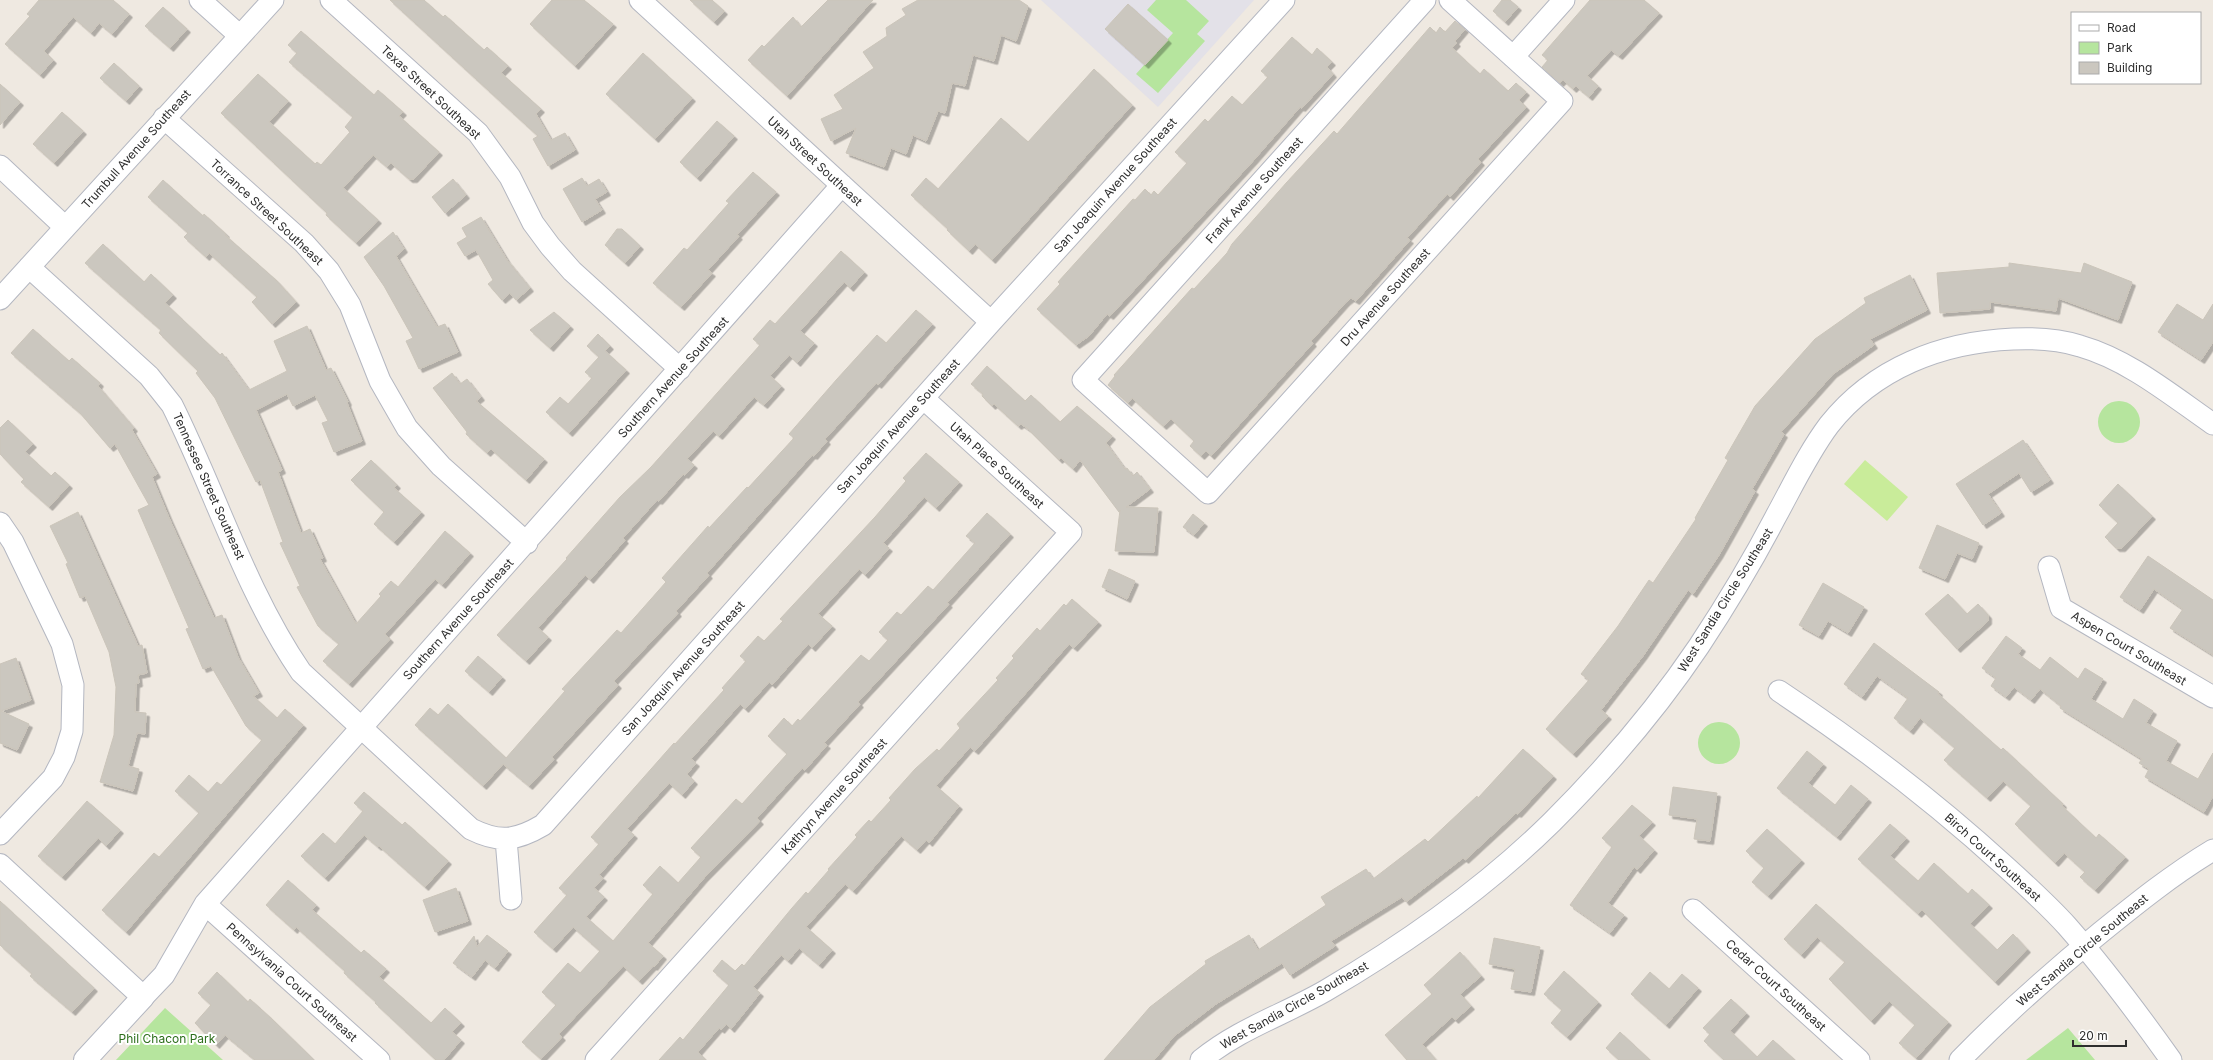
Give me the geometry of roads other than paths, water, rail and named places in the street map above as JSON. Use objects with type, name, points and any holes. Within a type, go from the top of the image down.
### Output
[{"type":"street","points":[[200,0],[240,36]]},
{"type":"street","name":"Trumbull Avenue Southeast","points":[[0,299],[272,0]]},
{"type":"street","name":"Texas Street Southeast","points":[[331,0],[478,133],[510,177],[533,223],[550,246],[572,271],[680,369]]},
{"type":"street","name":"Utah Street Southeast","points":[[640,0],[991,322]]},
{"type":"street","name":"San Joaquin Avenue Southeast","points":[[506,839],[525,836],[543,825],[991,322],[1284,0]]},
{"type":"street","name":"Frank Avenue Southeast","points":[[1208,493],[1083,380],[1425,0]]},
{"type":"street","points":[[1450,0],[1513,57],[1564,0]]},
{"type":"street","name":"Dru Avenue Southeast","points":[[1208,493],[1562,101],[1513,57]]},
{"type":"street","name":"Torrance Street Southeast","points":[[164,118],[304,243],[329,271],[350,305],[380,381],[407,428],[436,462],[527,543]]},
{"type":"street","points":[[0,166],[65,227]]},
{"type":"street","name":"Southern Avenue Southeast","points":[[85,1060],[164,975],[205,904],[360,728],[527,543],[842,185]]},
{"type":"street","name":"Tennessee Street Southeast","points":[[29,267],[149,376],[172,405],[234,544],[284,646],[301,672],[471,829],[488,837],[506,839]]},
{"type":"street","name":"West Sandia Circle Southeast","points":[[1201,1060],[1218,1046],[1243,1031],[1319,994],[1363,969],[1424,928],[1504,866],[1589,784],[1633,736],[1699,646],[1827,428],[1859,394],[1884,375],[1933,352],[1969,343],[2001,340],[2052,340],[2080,346],[2111,358],[2137,372],[2213,424]]},
{"type":"street","name":"Utah Place Southeast","points":[[923,398],[1071,532]]},
{"type":"street","points":[[0,524],[13,542],[62,644],[73,685],[72,731],[64,757],[53,778],[0,834]]},
{"type":"street","name":"Kathryn Avenue Southeast","points":[[596,1060],[1071,532]]},
{"type":"street","name":"Aspen Court Southeast","points":[[2049,568],[2061,608],[2213,697]]},
{"type":"street","name":"Birch Court Southeast","points":[[1779,691],[1835,728],[1938,807],[2029,889],[2066,926],[2171,1060]]},
{"type":"street","points":[[506,839],[511,899]]},
{"type":"street","name":"West Sandia Circle Southeast","points":[[1960,1060],[2034,988],[2083,947],[2153,889],[2213,850]]},
{"type":"street","points":[[0,865],[143,997]]},
{"type":"street","name":"Pennsylvania Court Southeast","points":[[205,904],[378,1060]]},
{"type":"street","name":"Cedar Court Southeast","points":[[1693,910],[1859,1060]]},
{"type":"park label","name":"Phil Chacon Park","points":[[167,1038]]}]
